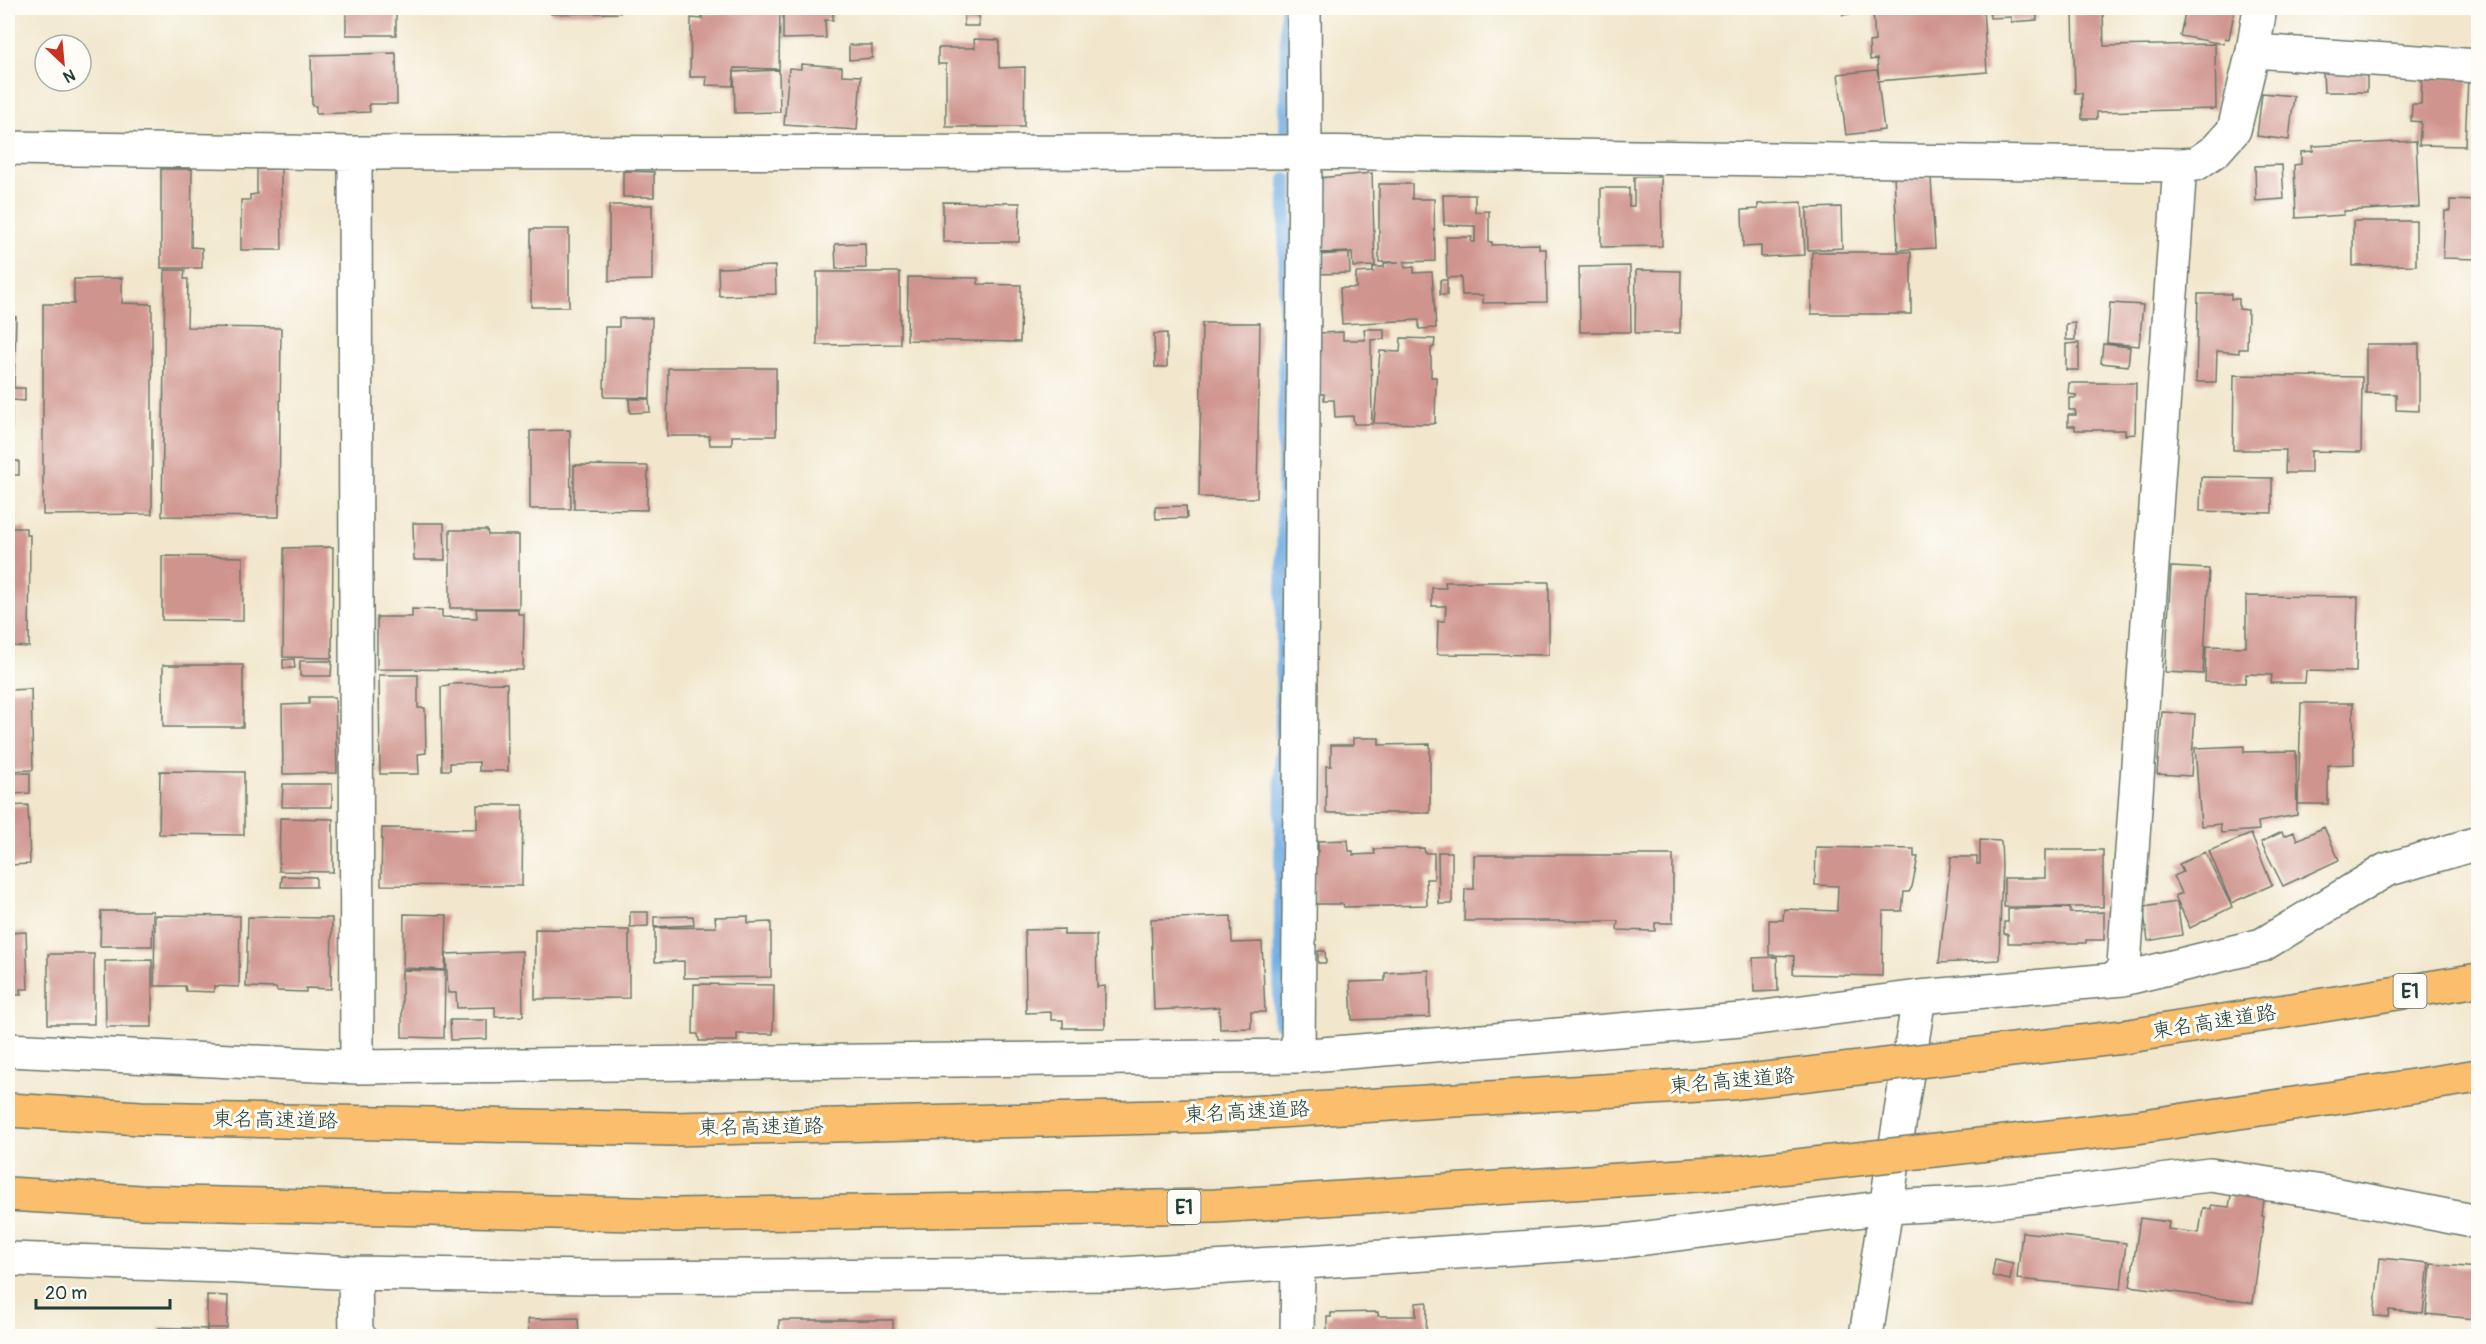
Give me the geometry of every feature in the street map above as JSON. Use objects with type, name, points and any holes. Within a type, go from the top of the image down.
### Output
[{"type":"highway","name":"東名高速道路","points":[[8,1110],[141,1118],[673,1129],[1200,1116],[1731,1083],[2123,1037],[2478,980]]},
{"type":"highway","name":"E1","points":[[8,1194],[141,1202],[674,1215],[1216,1206],[1743,1172],[2137,1127],[2478,1076]]},
{"type":"street","points":[[1298,1056],[1305,152],[1304,8]]},
{"type":"street","points":[[8,148],[355,153],[1305,152],[2180,165],[2196,164],[2216,150],[2234,130],[2253,51],[2260,8]]},
{"type":"street","points":[[2253,51],[2478,66]]},
{"type":"street","points":[[355,153],[357,1067]]},
{"type":"street","points":[[2123,979],[2180,165]]},
{"type":"street","points":[[8,1050],[357,1067],[1298,1056],[1741,1020],[1919,997],[2123,979],[2262,945],[2386,870],[2478,843]]},
{"type":"street","points":[[1866,1336],[1919,997]]},
{"type":"street","points":[[8,1260],[222,1266],[355,1273],[586,1276],[1121,1274],[1623,1240],[1887,1207],[1986,1202],[2210,1175],[2322,1192],[2478,1222]]},
{"type":"street","points":[[1297,1336],[1298,1263]]},
{"type":"street","points":[[355,1273],[356,1335],[359,1336]]},
{"type":"building","points":[[346,8],[396,8],[396,35],[346,35]]},
{"type":"building","points":[[551,8],[620,8],[620,13],[551,14]]},
{"type":"building","points":[[734,8],[780,8],[779,69],[734,68],[733,86],[706,85],[707,77],[690,77],[691,18],[702,19],[702,12],[734,13]]},
{"type":"building","points":[[783,8],[833,8],[833,20],[825,20],[826,38],[783,39]]},
{"type":"building","points":[[1842,8],[1872,8],[1872,10],[1843,15]]},
{"type":"building","points":[[1983,8],[1987,72],[1878,81],[1884,130],[1846,135],[1838,74],[1877,70],[1879,79],[1877,59],[1870,60],[1869,42],[1875,41],[1873,10]]},
{"type":"building","points":[[1989,8],[2036,8],[2037,20],[2011,22],[2011,17],[1990,18]]},
{"type":"building","points":[[2186,8],[2235,8],[2229,39],[2225,38],[2224,44],[2180,36]]},
{"type":"building","points":[[2073,13],[2103,13],[2104,46],[2215,44],[2216,109],[2097,112],[2097,119],[2082,119],[2082,93],[2075,93]]},
{"type":"building","points":[[964,14],[979,15],[979,26],[964,26]]},
{"type":"building","points":[[974,39],[999,40],[999,68],[1025,67],[1024,127],[946,127],[946,64],[938,64],[938,48],[975,48]]},
{"type":"building","points":[[849,45],[872,45],[872,58],[849,60]]},
{"type":"building","points":[[396,53],[397,104],[369,104],[370,112],[316,114],[316,106],[312,106],[311,55]]},
{"type":"building","points":[[801,64],[842,67],[842,75],[861,76],[857,130],[784,125],[789,68],[801,69]]},
{"type":"building","points":[[779,70],[780,112],[735,113],[734,72]]},
{"type":"building","points":[[2323,72],[2367,72],[2367,92],[2324,92]]},
{"type":"building","points":[[2422,76],[2468,77],[2465,146],[2419,145],[2421,122],[2411,121],[2412,104],[2421,104]]},
{"type":"building","points":[[2262,93],[2294,96],[2289,140],[2257,136]]},
{"type":"building","points":[[2416,141],[2419,207],[2344,211],[2344,215],[2296,218],[2294,165],[2301,164],[2301,152],[2313,151],[2313,146]]},
{"type":"building","points":[[2282,165],[2284,199],[2256,201],[2255,166]]},
{"type":"building","points":[[161,169],[192,169],[191,247],[202,248],[202,268],[161,268]]},
{"type":"building","points":[[257,169],[281,169],[282,250],[241,250],[241,200],[250,200],[250,195],[257,194]]},
{"type":"building","points":[[623,171],[654,172],[654,197],[623,197]]},
{"type":"building","points":[[1372,173],[1375,266],[1353,267],[1352,252],[1318,253],[1318,178]]},
{"type":"building","points":[[1925,175],[1926,178],[1931,178],[1935,248],[1898,250],[1894,176]]},
{"type":"building","points":[[1634,177],[1661,177],[1662,246],[1601,247],[1601,188],[1629,188],[1629,206],[1634,206]]},
{"type":"building","points":[[1379,184],[1412,184],[1412,199],[1434,199],[1435,261],[1404,262],[1405,268],[1414,267],[1414,273],[1432,272],[1436,328],[1419,329],[1419,320],[1342,324],[1340,288],[1356,288],[1356,273],[1373,272],[1373,267],[1384,267],[1384,263],[1399,262],[1379,262]]},
{"type":"building","points":[[1443,195],[1475,195],[1475,212],[1489,211],[1489,242],[1492,242],[1492,245],[1539,244],[1539,249],[1546,249],[1547,302],[1483,303],[1483,295],[1462,295],[1461,277],[1447,278],[1446,237],[1472,237],[1471,242],[1475,242],[1475,226],[1444,225]]},
{"type":"building","points":[[2450,200],[2478,201],[2478,259],[2443,258],[2445,211],[2450,211]]},
{"type":"building","points":[[943,202],[1020,203],[1019,242],[943,242]]},
{"type":"building","points":[[1802,202],[1805,255],[1761,257],[1761,246],[1743,247],[1742,210],[1758,209],[1758,204]]},
{"type":"building","points":[[609,205],[652,205],[652,280],[609,281]]},
{"type":"building","points":[[1841,207],[1842,248],[1808,250],[1807,208]]},
{"type":"building","points":[[2353,221],[2416,221],[2416,265],[2353,266]]},
{"type":"building","points":[[531,229],[569,229],[569,307],[531,307]]},
{"type":"building","points":[[865,243],[866,268],[836,269],[835,244]]},
{"type":"building","points":[[1812,252],[1911,252],[1911,314],[1811,314]]},
{"type":"building","points":[[1349,253],[1350,273],[1318,274],[1316,255]]},
{"type":"building","points":[[775,266],[776,294],[719,296],[718,268]]},
{"type":"building","points":[[1630,266],[1631,332],[1580,332],[1579,267]]},
{"type":"building","points":[[165,270],[185,270],[184,279],[188,279],[187,327],[281,328],[279,517],[162,516]]},
{"type":"building","points":[[1636,270],[1681,271],[1680,333],[1635,333]]},
{"type":"building","points":[[817,272],[900,272],[900,344],[817,345]]},
{"type":"building","points":[[908,277],[978,278],[978,284],[1021,285],[1020,342],[907,340]]},
{"type":"building","points":[[122,278],[122,303],[152,304],[152,514],[43,515],[43,304],[74,304],[74,279]]},
{"type":"building","points":[[1440,280],[1447,280],[1447,295],[1440,295]]},
{"type":"building","points":[[2198,294],[2231,294],[2231,299],[2239,299],[2239,309],[2248,310],[2247,349],[2239,349],[2239,353],[2217,351],[2216,382],[2196,382]]},
{"type":"building","points":[[2110,303],[2143,305],[2139,346],[2107,343]]},
{"type":"building","points":[[8,317],[16,317],[14,388],[25,388],[25,401],[12,400],[11,461],[19,461],[19,475],[8,475]]},
{"type":"building","points":[[619,318],[652,318],[650,398],[604,397],[605,327],[619,327]]},
{"type":"building","points":[[1202,323],[1260,323],[1257,498],[1199,497]]},
{"type":"building","points":[[2075,323],[2075,340],[2066,340],[2066,324]]},
{"type":"building","points":[[1364,329],[1384,329],[1384,339],[1371,340],[1372,424],[1354,424],[1353,416],[1335,417],[1334,400],[1324,400],[1324,394],[1320,394],[1319,333],[1343,332],[1343,340],[1365,340]]},
{"type":"building","points":[[1167,333],[1167,367],[1155,367],[1154,334]]},
{"type":"building","points":[[1401,338],[1435,339],[1434,347],[1431,348],[1431,377],[1436,377],[1435,423],[1374,423],[1380,351],[1400,352]]},
{"type":"building","points":[[2079,343],[2079,370],[2066,370],[2066,344]]},
{"type":"building","points":[[2103,344],[2130,347],[2128,366],[2101,363]]},
{"type":"building","points":[[2366,344],[2419,344],[2419,411],[2396,410],[2396,394],[2366,393]]},
{"type":"building","points":[[668,368],[776,368],[776,436],[732,436],[732,445],[710,445],[709,436],[667,436]]},
{"type":"building","points":[[2234,375],[2362,377],[2361,452],[2311,451],[2311,473],[2285,473],[2286,450],[2233,450]]},
{"type":"building","points":[[2069,383],[2136,383],[2135,434],[2125,435],[2125,430],[2075,430],[2075,426],[2068,426],[2068,415],[2076,415],[2075,410],[2069,410],[2069,398],[2076,398],[2076,395],[2068,394]]},
{"type":"building","points":[[629,399],[649,399],[650,412],[630,413]]},
{"type":"building","points":[[570,430],[571,509],[530,509],[530,431]]},
{"type":"building","points":[[574,465],[648,466],[647,510],[574,509]]},
{"type":"building","points":[[2201,477],[2272,478],[2272,513],[2200,511]]},
{"type":"building","points":[[1186,506],[1187,518],[1156,519],[1155,507]]},
{"type":"building","points":[[413,523],[444,523],[445,560],[414,560]]},
{"type":"building","points":[[8,528],[26,528],[26,535],[30,535],[29,647],[8,646]]},
{"type":"building","points":[[450,530],[487,530],[488,535],[519,535],[519,608],[450,608]]},
{"type":"building","points":[[333,547],[332,658],[283,657],[284,548]]},
{"type":"building","points":[[162,556],[243,557],[243,621],[162,620]]},
{"type":"building","points":[[2171,567],[2209,569],[2203,674],[2165,672]]},
{"type":"building","points":[[1445,582],[1549,582],[1549,655],[1437,654],[1438,621],[1445,621],[1446,606],[1432,606],[1432,588],[1446,588]]},
{"type":"building","points":[[2246,596],[2358,597],[2356,672],[2306,671],[2305,683],[2271,683],[2272,675],[2246,674],[2245,683],[2205,682],[2206,646],[2246,647]]},
{"type":"building","points":[[412,609],[442,610],[442,617],[477,618],[476,609],[518,609],[518,614],[524,614],[523,670],[377,669],[377,617],[412,617]]},
{"type":"building","points":[[294,659],[295,668],[283,668],[283,660]]},
{"type":"building","points":[[300,661],[332,661],[331,676],[300,676]]},
{"type":"building","points":[[163,665],[243,665],[243,727],[163,727]]},
{"type":"building","points":[[379,675],[418,675],[418,708],[425,708],[426,753],[418,754],[419,774],[380,774]]},
{"type":"building","points":[[507,683],[508,771],[479,771],[479,762],[450,763],[450,770],[442,770],[441,687],[449,686],[449,684]]},
{"type":"building","points":[[31,689],[33,770],[8,771],[8,690]]},
{"type":"building","points":[[309,697],[335,697],[337,773],[283,774],[282,705],[309,704]]},
{"type":"building","points":[[2301,703],[2353,703],[2354,764],[2328,765],[2328,804],[2298,804]]},
{"type":"building","points":[[2162,712],[2195,714],[2191,776],[2157,774]]},
{"type":"building","points":[[1353,738],[1379,738],[1379,745],[1430,744],[1430,813],[1326,813],[1326,766],[1331,766],[1331,745],[1353,745]]},
{"type":"building","points":[[2244,746],[2244,752],[2296,751],[2297,815],[2258,822],[2259,830],[2221,833],[2220,824],[2201,826],[2195,748]]},
{"type":"building","points":[[160,771],[244,772],[244,835],[159,834]]},
{"type":"building","points":[[8,773],[30,773],[30,793],[8,794]]},
{"type":"building","points":[[283,784],[332,784],[332,807],[282,807]]},
{"type":"building","points":[[28,805],[30,864],[8,865],[8,806]]},
{"type":"building","points":[[477,805],[523,805],[522,886],[381,885],[382,828],[477,829]]},
{"type":"building","points":[[280,818],[333,819],[333,872],[279,871]]},
{"type":"building","points":[[2324,827],[2339,860],[2283,886],[2261,842],[2282,832],[2284,836],[2294,832],[2297,840]]},
{"type":"building","points":[[2251,834],[2272,885],[2231,903],[2209,851]]},
{"type":"building","points":[[1348,840],[1349,851],[1353,851],[1353,855],[1375,854],[1374,849],[1424,848],[1425,853],[1434,853],[1434,879],[1426,879],[1427,905],[1344,907],[1343,904],[1315,904],[1314,851],[1318,851],[1318,841]]},
{"type":"building","points":[[1980,840],[2001,841],[1999,960],[1939,963],[1951,857],[1977,857],[1977,864],[1980,864]]},
{"type":"building","points":[[1816,847],[1914,849],[1914,857],[1918,857],[1912,887],[1909,892],[1904,892],[1902,911],[1883,911],[1882,976],[1793,974],[1794,956],[1769,955],[1769,920],[1783,920],[1784,909],[1837,911],[1838,886],[1815,885]]},
{"type":"building","points":[[2045,850],[2103,850],[2103,907],[2004,907],[2004,878],[2045,878]]},
{"type":"building","points":[[1438,852],[1452,852],[1452,904],[1439,904]]},
{"type":"building","points":[[2205,852],[2232,907],[2190,928],[2175,896],[2182,893],[2174,876],[2183,872],[2179,864]]},
{"type":"building","points":[[1474,855],[1673,855],[1673,923],[1655,923],[1655,931],[1617,930],[1618,921],[1464,921],[1465,889],[1474,889]]},
{"type":"building","points":[[282,876],[316,877],[316,887],[281,887]]},
{"type":"building","points":[[2177,902],[2182,935],[2148,941],[2143,907]]},
{"type":"building","points":[[2070,908],[2070,913],[2104,912],[2104,940],[2086,940],[2086,943],[2008,943],[2008,934],[2004,934],[2004,922],[2008,922],[2008,909]]},
{"type":"building","points":[[101,911],[153,911],[152,946],[100,946]]},
{"type":"building","points":[[630,912],[648,912],[648,926],[630,927]]},
{"type":"building","points":[[404,914],[447,915],[445,970],[403,968]]},
{"type":"building","points":[[155,915],[240,916],[239,987],[214,986],[214,992],[186,991],[185,986],[154,986]]},
{"type":"building","points":[[693,916],[694,925],[654,927],[654,917]]},
{"type":"building","points":[[748,916],[748,923],[771,922],[771,977],[684,978],[684,961],[655,962],[655,928],[716,927],[715,917]]},
{"type":"building","points":[[1231,916],[1232,943],[1262,942],[1265,1012],[1251,1012],[1251,1028],[1220,1029],[1219,1007],[1154,1010],[1151,919]]},
{"type":"building","points":[[248,917],[332,918],[331,989],[306,988],[306,992],[246,987]]},
{"type":"building","points":[[535,929],[629,930],[629,998],[535,999]]},
{"type":"building","points":[[1064,929],[1064,935],[1096,935],[1097,987],[1105,986],[1105,1028],[1063,1028],[1063,1020],[1051,1020],[1051,1012],[1026,1013],[1025,930]]},
{"type":"building","points":[[26,932],[28,989],[20,989],[21,995],[8,995],[8,933]]},
{"type":"building","points":[[522,951],[523,1016],[495,1017],[495,1007],[457,1008],[456,993],[448,993],[446,954]]},
{"type":"building","points":[[1318,951],[1325,951],[1326,963],[1318,963]]},
{"type":"building","points":[[48,954],[94,954],[94,1024],[48,1024]]},
{"type":"building","points":[[1777,957],[1778,991],[1754,992],[1753,958]]},
{"type":"building","points":[[152,960],[152,1027],[106,1027],[105,961]]},
{"type":"building","points":[[402,970],[445,971],[444,1038],[402,1037]]},
{"type":"building","points":[[1429,970],[1430,1017],[1352,1020],[1350,982],[1385,981],[1385,973]]},
{"type":"building","points":[[694,984],[774,985],[773,1034],[737,1034],[737,1041],[699,1041],[698,1034],[693,1034]]},
{"type":"building","points":[[450,1020],[487,1020],[487,1039],[451,1040]]},
{"type":"building","points":[[2231,1195],[2264,1200],[2253,1303],[2130,1286],[2140,1218],[2169,1222],[2168,1229],[2199,1233],[2203,1208],[2211,1209],[2211,1205],[2229,1207]]},
{"type":"building","points":[[2022,1232],[2126,1243],[2121,1289],[2017,1279]]},
{"type":"building","points":[[2380,1258],[2429,1263],[2423,1313],[2389,1310],[2388,1317],[2374,1316]]},
{"type":"building","points":[[1995,1259],[2013,1263],[2010,1280],[1992,1276]]},
{"type":"building","points":[[2431,1264],[2478,1268],[2475,1319],[2426,1314]]},
{"type":"building","points":[[207,1295],[228,1296],[227,1328],[207,1328]]},
{"type":"building","points":[[1427,1302],[1426,1336],[1327,1336],[1327,1317],[1331,1317],[1331,1313],[1378,1312],[1378,1316],[1416,1316],[1416,1303]]},
{"type":"building","points":[[578,1318],[579,1336],[529,1336],[528,1319]]},
{"type":"building","points":[[779,1320],[893,1320],[893,1336],[779,1336]]},
{"type":"building","points":[[159,1328],[179,1328],[178,1336],[159,1336]]},
{"type":"building","points":[[181,1328],[207,1329],[206,1336],[181,1336]]},
{"type":"building","points":[[230,1333],[245,1335],[245,1336],[229,1336]]},
{"type":"waterway","points":[[1286,133],[1287,8]]},
{"type":"waterway","points":[[1280,1023],[1286,180]]}]
